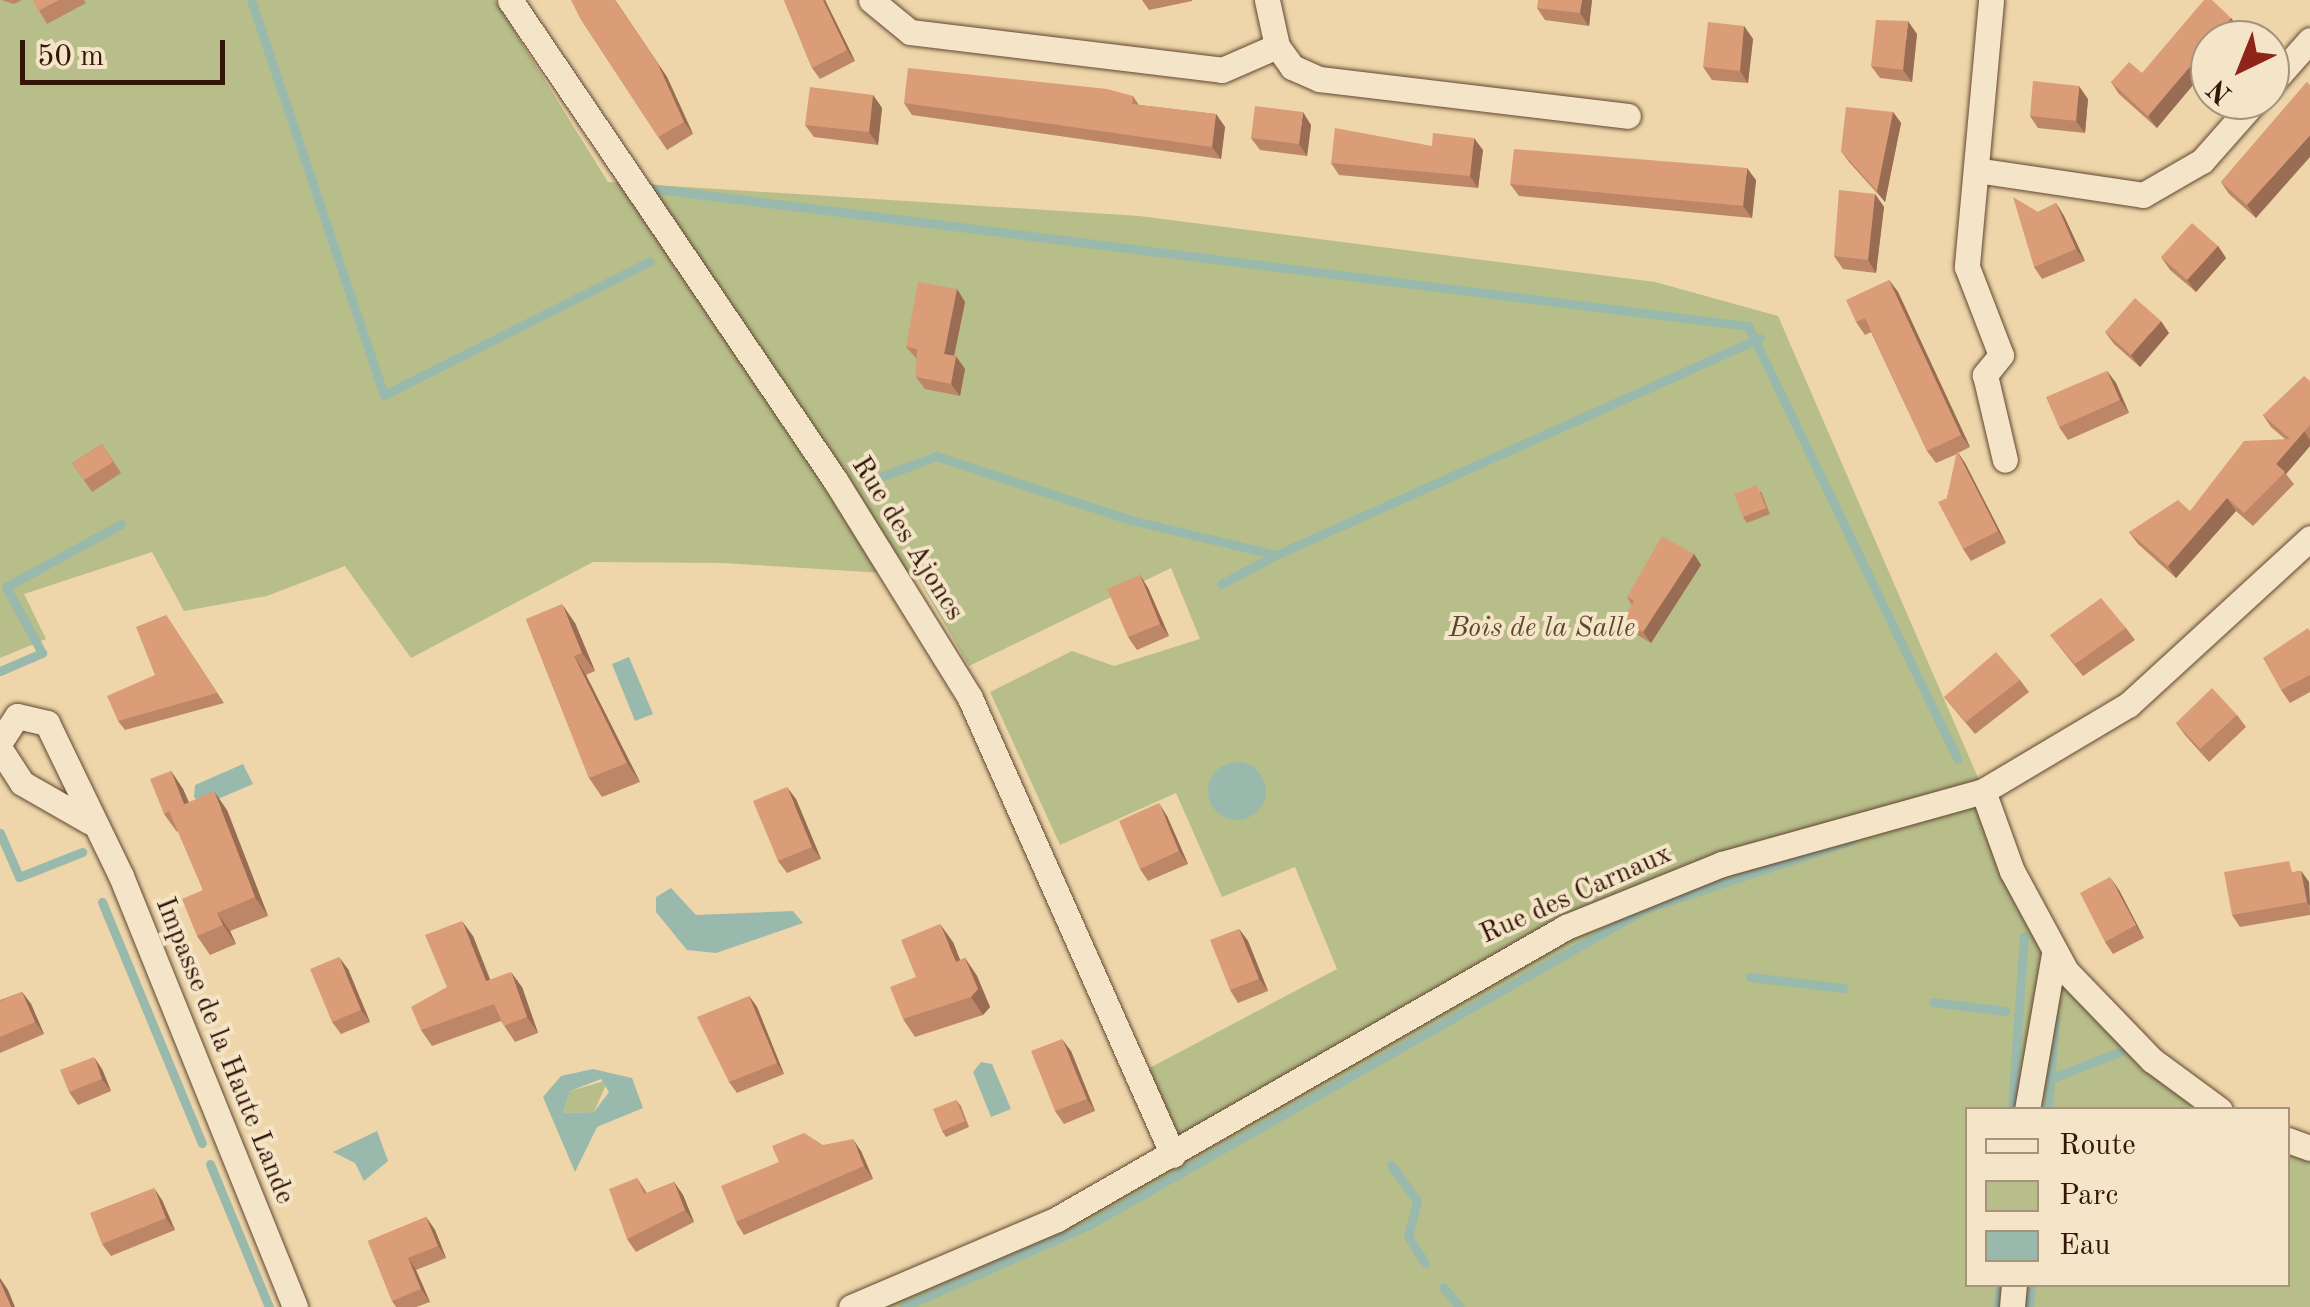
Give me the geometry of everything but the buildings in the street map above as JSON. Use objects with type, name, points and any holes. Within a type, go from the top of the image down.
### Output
[{"type":"street","name":"Rue des Ajoncs","points":[[510,0],[835,480],[970,698],[1173,1155]]},
{"type":"street","points":[[871,0],[910,32],[1222,70],[1278,46]]},
{"type":"street","points":[[1267,0],[1278,46],[1292,67],[1319,79],[1628,116]]},
{"type":"street","points":[[1990,1],[1968,266],[2001,355],[1985,375],[2005,460]]},
{"type":"street","points":[[2290,62],[2310,40]]},
{"type":"street","points":[[1976,170],[2142,196],[2202,161],[2238,120]]},
{"type":"street","name":"Rue des Carnaux","points":[[852,1307],[1008,1243],[1173,1155],[1566,927],[1722,864],[1983,791],[2128,704],[2310,538]]},
{"type":"street","name":"Impasse de la Haute Lande","points":[[90,822],[22,783],[0,746],[17,716],[36,714],[121,876],[295,1307]]},
{"type":"street","points":[[1983,791],[2054,953],[2108,1020],[2216,1107]]},
{"type":"street","points":[[2028,1107],[2054,953]]},
{"type":"green space","name":"Bois de la Salle","points":[[0,0],[495,0],[608,182],[1139,216],[1655,282],[1778,316],[2054,953],[2221,1107],[1965,1107],[1965,1287],[2290,1287],[2290,1141],[2310,1148],[2310,1307],[851,1307],[1172,1155],[1138,1074],[1337,969],[1295,867],[1222,897],[1176,793],[1060,845],[990,692],[1072,651],[1114,666],[1200,639],[1171,568],[969,666],[916,575],[722,563],[593,562],[411,658],[345,566],[267,596],[184,611],[152,552],[24,594],[46,639],[0,658]]},
{"type":"green space","points":[[608,1080],[594,1112],[563,1113],[570,1091]]},
{"type":"water","points":[[629,657],[653,714],[635,721],[612,664]]},
{"type":"water","points":[[1237,762],[1257,771],[1266,791],[1257,811],[1237,820],[1217,811],[1208,791],[1217,771]]},
{"type":"water","points":[[243,764],[253,784],[204,805],[194,797],[195,785]]},
{"type":"water","points":[[671,888],[696,915],[793,911],[803,923],[716,953],[687,950],[656,912],[656,897]]},
{"type":"water","points":[[981,1062],[992,1064],[1011,1109],[991,1117],[973,1072]]},
{"type":"water","points":[[593,1069],[632,1078],[643,1108],[597,1127],[575,1172],[543,1097],[561,1076]],"holes":[[[601,1079],[609,1092],[594,1112],[563,1113],[570,1091]]]},
{"type":"water","points":[[377,1131],[388,1161],[364,1181],[355,1163],[333,1152]]},
{"type":"waterway","points":[[251,0],[384,395],[649,262]]},
{"type":"waterway","points":[[649,188],[1748,326],[1957,759]]},
{"type":"waterway","points":[[867,482],[936,456],[1131,520],[1276,555],[1760,338]]},
{"type":"waterway","points":[[0,671],[42,653],[6,587],[121,524]]},
{"type":"waterway","points":[[1221,584],[1276,555]]},
{"type":"waterway","points":[[0,833],[19,877],[82,852]]},
{"type":"waterway","points":[[903,1307],[1087,1226],[1645,909],[1853,840]]},
{"type":"waterway","points":[[102,902],[202,1143]]},
{"type":"waterway","points":[[2012,1107],[2024,936]]},
{"type":"waterway","points":[[1750,977],[1843,988]]},
{"type":"waterway","points":[[1933,1002],[2005,1011]]},
{"type":"waterway","points":[[2048,1107],[2055,1017]]},
{"type":"waterway","points":[[2052,1078],[2122,1051]]},
{"type":"waterway","points":[[210,1164],[269,1307]]},
{"type":"waterway","points":[[1391,1165],[1417,1201],[1408,1236],[1425,1263]]},
{"type":"waterway","points":[[1443,1287],[1460,1307]]},
{"type":"waterway","points":[[1998,1307],[2000,1287]]},
{"type":"waterway","points":[[2029,1307],[2031,1287]]}]
